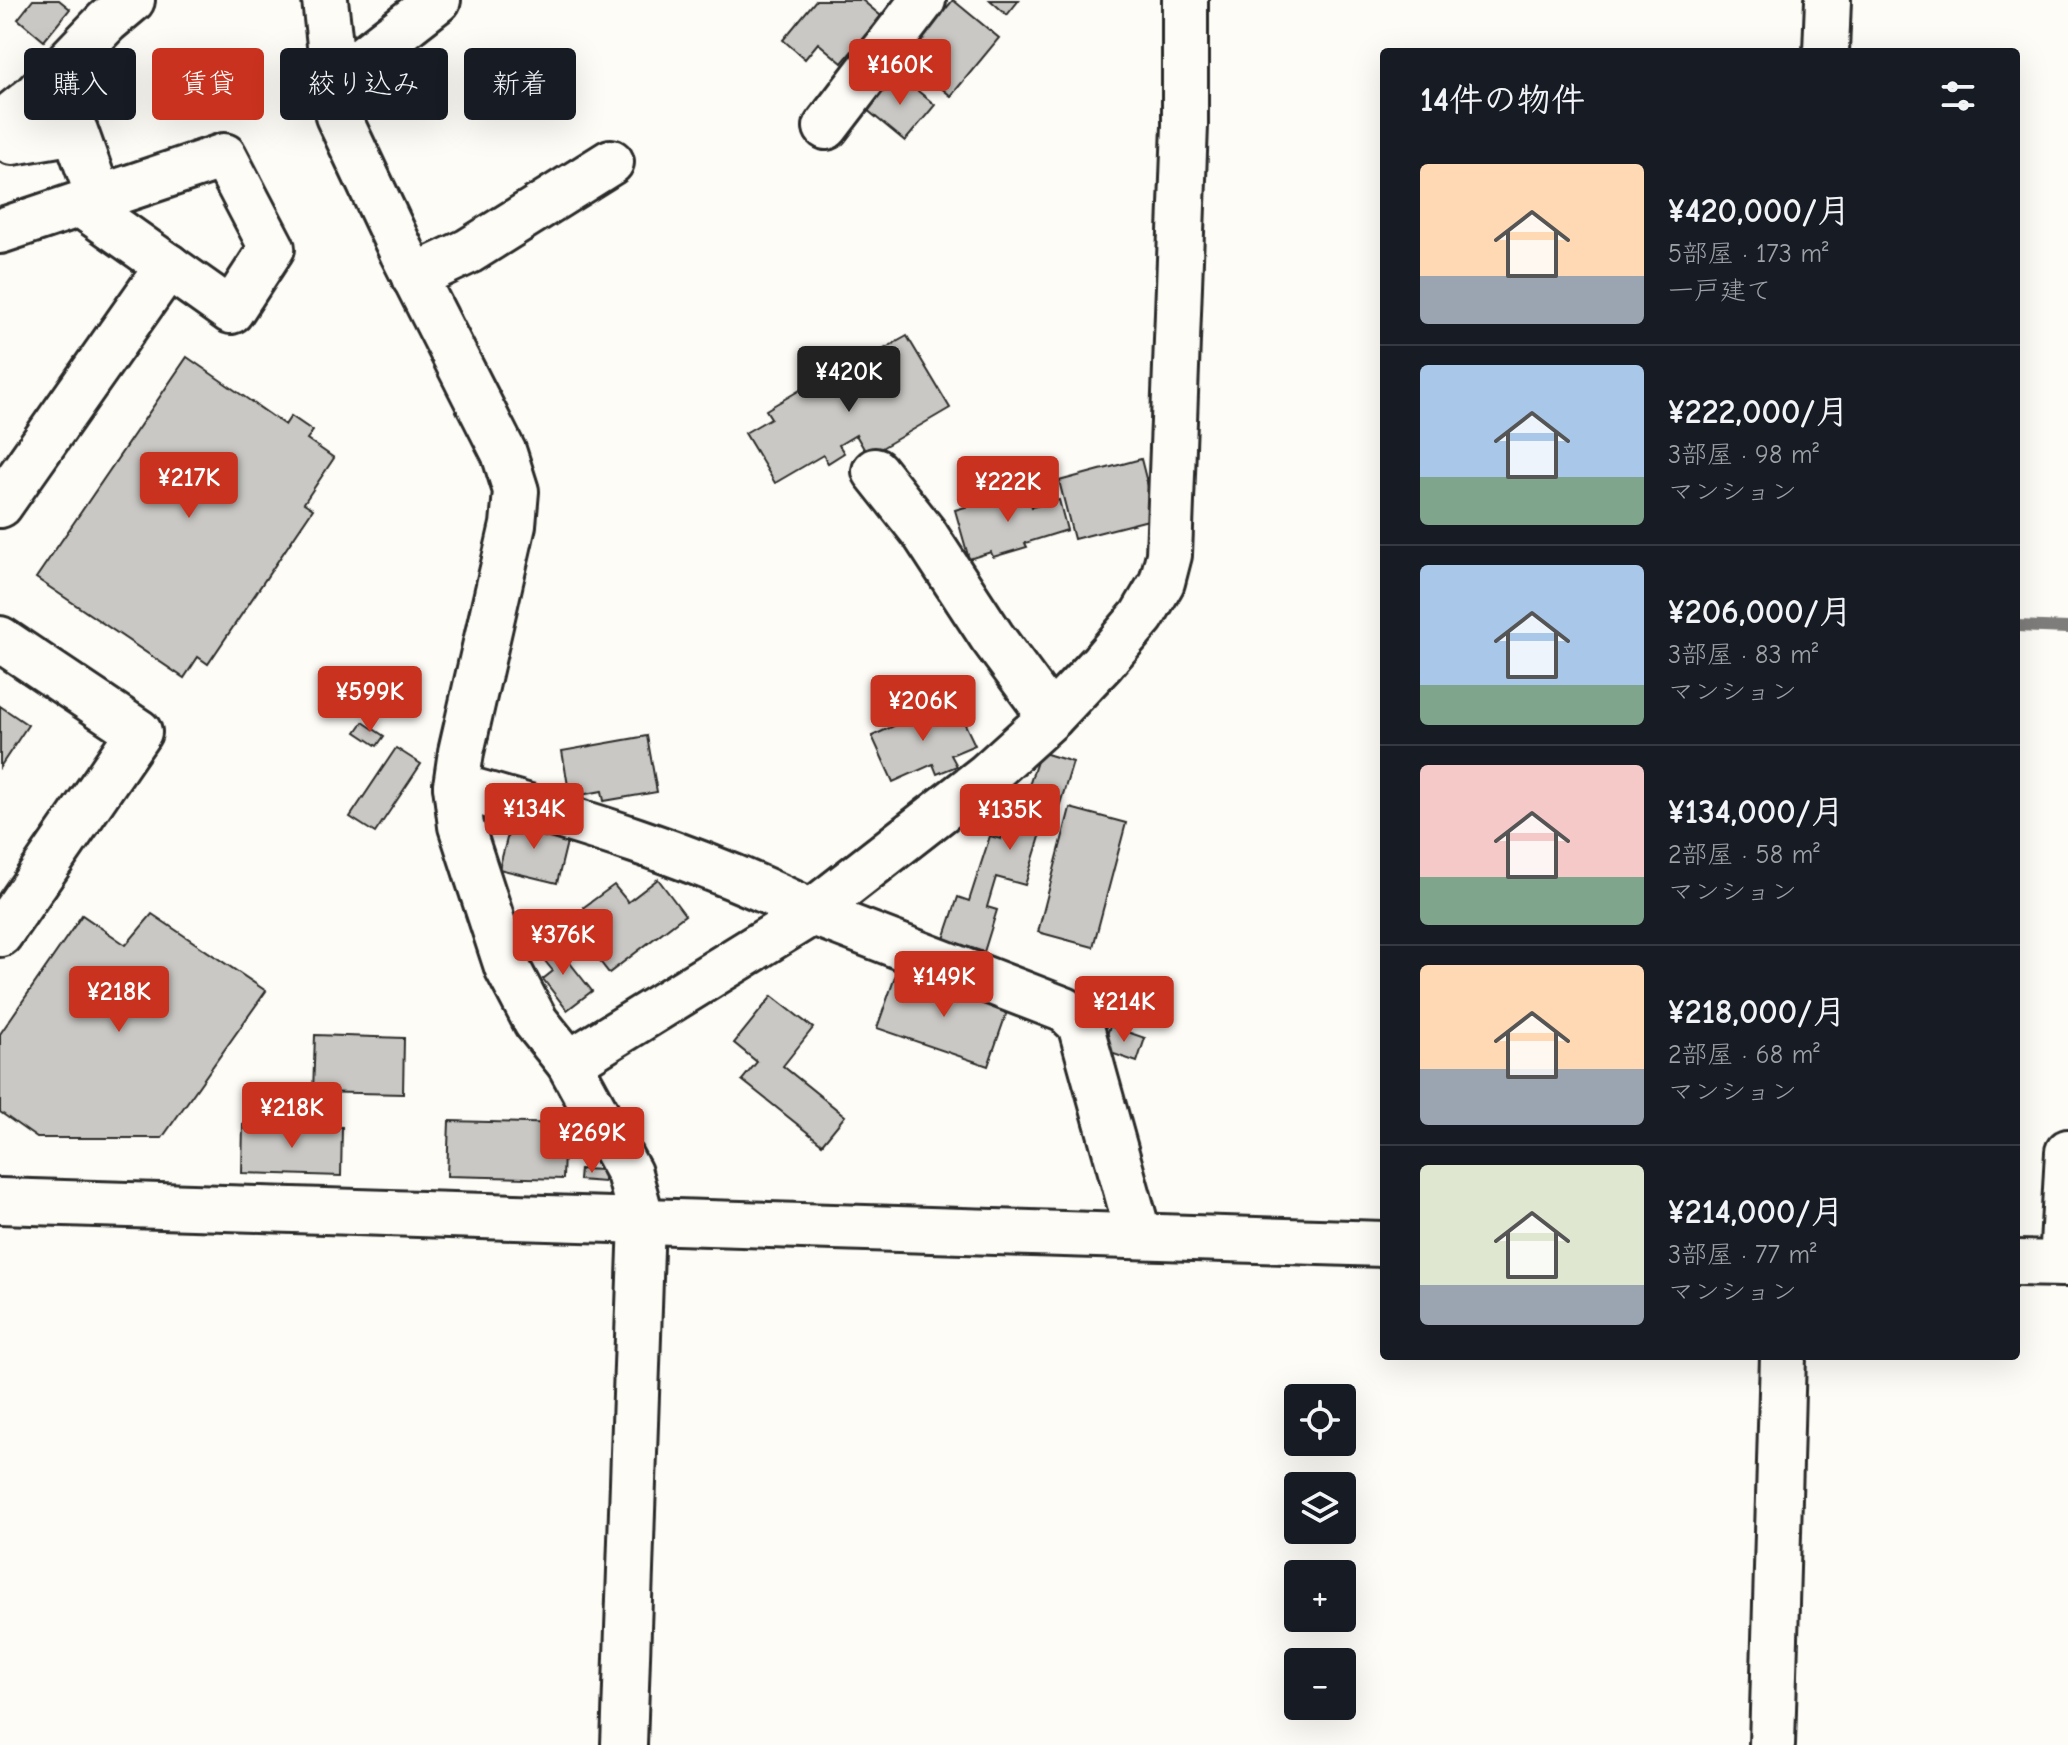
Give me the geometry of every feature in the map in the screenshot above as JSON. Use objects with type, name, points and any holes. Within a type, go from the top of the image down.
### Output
[{"type":"street","points":[[0,124],[34,97],[107,21],[132,0]]},
{"type":"street","points":[[325,0],[330,48]]},
{"type":"street","points":[[376,48],[438,0]]},
{"type":"street","points":[[826,127],[923,0]]},
{"type":"street","points":[[569,1063],[811,912],[987,775],[1051,717],[1102,663],[1142,616],[1162,582],[1169,555],[1185,125],[1185,0]]},
{"type":"street","points":[[1826,48],[1828,0]]},
{"type":"street","points":[[340,120],[414,277],[504,453],[516,491],[513,525],[456,786],[461,826],[507,967],[536,1022],[569,1063],[629,1173],[642,1220],[624,1745]]},
{"type":"street","points":[[0,135],[12,142],[75,131],[90,201],[168,266],[231,311],[272,248],[224,156],[90,201],[0,231]]},
{"type":"street","points":[[414,277],[469,251],[611,162]]},
{"type":"street","points":[[0,505],[168,266]]},
{"type":"street","points":[[875,471],[924,533],[992,637],[1051,717]]},
{"type":"street","points":[[0,639],[139,732],[0,934]]},
{"type":"street","points":[[456,786],[577,820],[680,855],[811,912],[1065,1010],[1080,1024],[1139,1236]]},
{"type":"street","points":[[2020,1263],[2065,1264],[2068,1152]]},
{"type":"street","points":[[0,1201],[1380,1244]]},
{"type":"street","points":[[1772,1745],[1783,1360]]},
{"type":"building","points":[[33,0],[59,0],[70,9],[44,41],[18,19]]},
{"type":"building","points":[[816,0],[862,0],[881,16],[842,63],[818,43],[805,59],[783,40]]},
{"type":"building","points":[[953,0],[999,38],[951,96],[913,65],[926,49],[918,43]]},
{"type":"building","points":[[990,0],[1019,0],[1007,15]]},
{"type":"building","points":[[896,73],[935,105],[905,141],[866,109]]},
{"type":"building","points":[[907,336],[950,408],[868,456],[856,435],[839,445],[844,453],[828,463],[823,455],[775,483],[745,433],[771,418],[766,410],[824,376],[836,395],[890,363],[882,350]]},
{"type":"building","points":[[187,357],[285,425],[291,416],[313,431],[307,439],[334,458],[304,503],[313,509],[208,664],[198,657],[184,678],[36,578]]},
{"type":"building","points":[[1141,459],[1156,518],[1074,539],[1059,481]]},
{"type":"building","points":[[1027,489],[1032,507],[1059,500],[1067,530],[1025,543],[1027,547],[993,557],[991,552],[969,559],[955,510]]},
{"type":"building","points":[[943,703],[952,723],[962,718],[975,745],[951,755],[957,766],[937,774],[933,764],[893,782],[872,736]]},
{"type":"building","points":[[0,706],[28,725],[0,767]]},
{"type":"building","points":[[363,722],[384,736],[377,746],[356,732]]},
{"type":"building","points":[[647,736],[657,792],[604,801],[602,791],[570,797],[562,751]]},
{"type":"building","points":[[396,748],[421,764],[375,833],[350,817]]},
{"type":"building","points":[[1040,752],[1073,762],[1057,814],[1048,811],[1025,885],[996,877],[987,907],[997,910],[984,952],[944,939],[958,897],[969,901],[990,836],[1001,839],[1014,798],[1024,801]]},
{"type":"building","points":[[1070,808],[1126,823],[1093,947],[1038,932]]},
{"type":"building","points":[[512,819],[569,834],[557,883],[499,869]]},
{"type":"building","points":[[658,879],[685,915],[609,973],[581,937],[597,925],[584,907],[614,885],[628,902]]},
{"type":"building","points":[[152,914],[266,991],[162,1138],[37,1138],[0,1112],[0,1034],[82,915],[126,945]]},
{"type":"building","points":[[552,940],[592,991],[567,1010],[543,979],[553,971],[537,951]]},
{"type":"building","points":[[896,974],[977,1002],[980,993],[1010,1003],[988,1066],[877,1028]]},
{"type":"building","points":[[772,996],[813,1028],[783,1066],[845,1116],[822,1144],[742,1080],[757,1062],[734,1043]]},
{"type":"building","points":[[1110,1026],[1145,1038],[1137,1062],[1102,1050]]},
{"type":"building","points":[[315,1035],[404,1038],[403,1094],[313,1092]]},
{"type":"building","points":[[449,1121],[565,1124],[563,1179],[447,1176]]},
{"type":"building","points":[[243,1124],[342,1127],[341,1176],[242,1173]]},
{"type":"building","points":[[580,1169],[604,1170],[604,1182],[579,1180]]},
{"type":"waterway","points":[[2020,626],[2068,628]]}]
